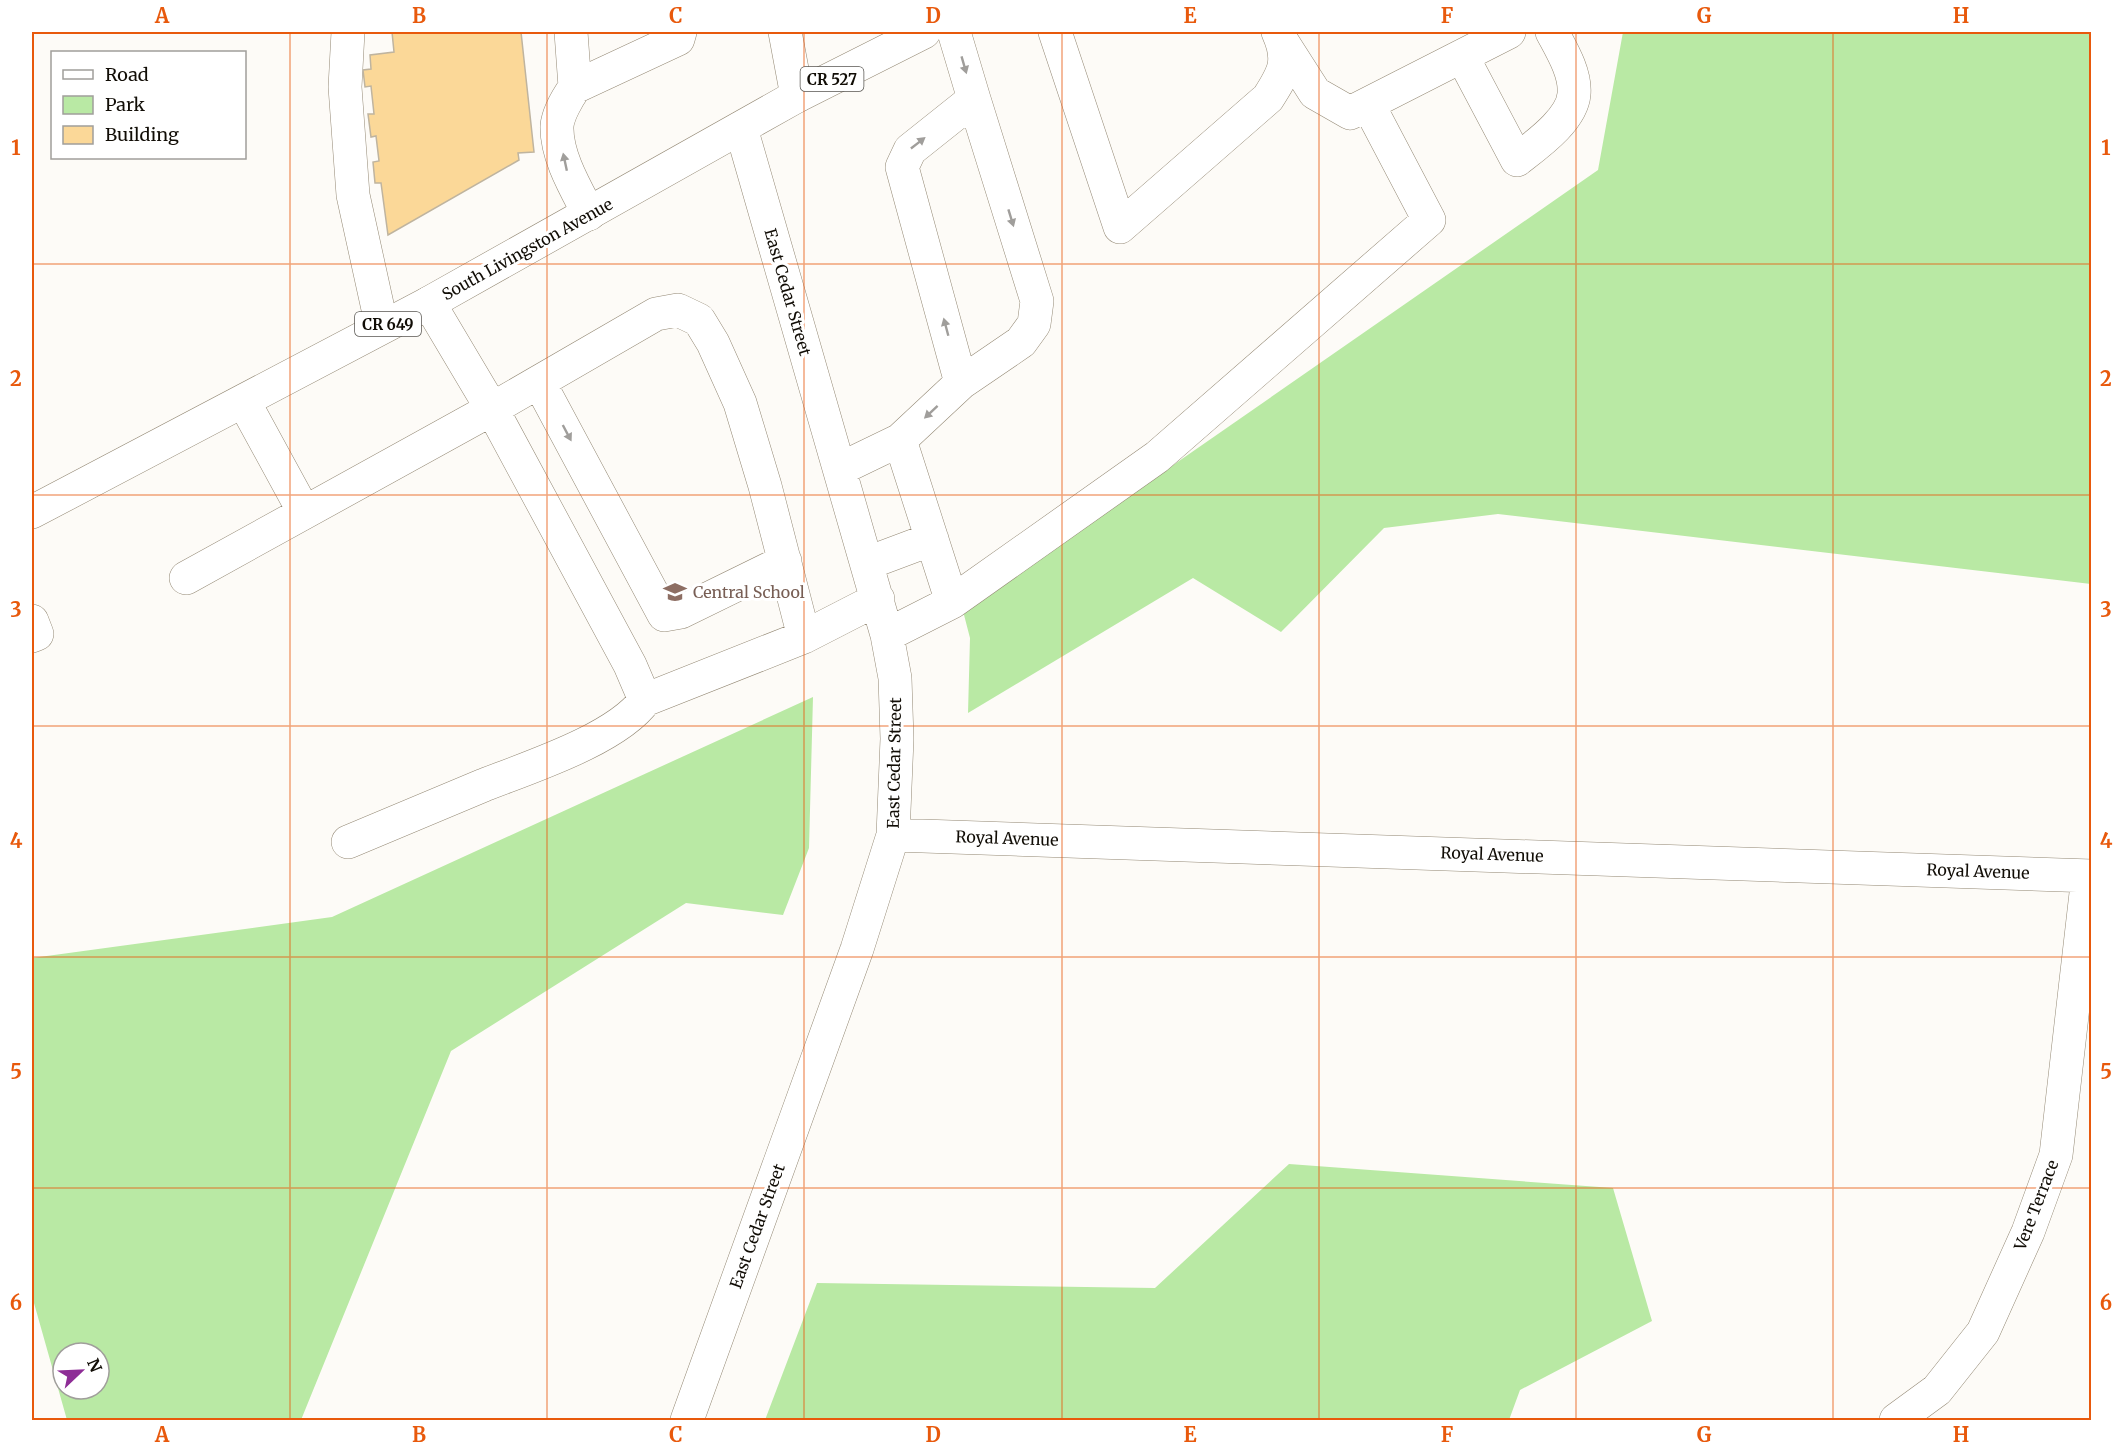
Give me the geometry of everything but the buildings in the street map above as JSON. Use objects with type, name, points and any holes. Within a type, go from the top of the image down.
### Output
[{"type":"street","points":[[348,32],[345,87],[352,195],[382,327]]},
{"type":"street","points":[[571,32],[575,87],[557,125],[567,174],[589,214]]},
{"type":"street","points":[[575,87],[678,39],[680,32]]},
{"type":"street","points":[[785,32],[797,96]]},
{"type":"street","name":"South Livingston Avenue","points":[[32,512],[429,303],[797,96],[924,32]]},
{"type":"street","points":[[840,469],[900,440],[961,383],[1022,342],[1034,324],[1036,301],[954,32]]},
{"type":"street","points":[[1054,32],[1120,227],[1268,98],[1285,73],[1280,37]]},
{"type":"street","points":[[1280,37],[1315,93],[1350,113],[1509,32]]},
{"type":"street","points":[[1462,56],[1517,160],[1558,127],[1574,94],[1567,62],[1552,32]]},
{"type":"street","points":[[961,383],[902,167],[909,150],[974,99]]},
{"type":"street","points":[[887,635],[952,602],[1157,457],[1429,219],[1368,104]]},
{"type":"street","name":"East Cedar Street","points":[[687,1420],[857,949],[893,835],[897,739],[894,678],[887,635],[741,128]]},
{"type":"street","points":[[429,303],[492,409],[630,665],[645,700]]},
{"type":"street","points":[[186,578],[492,409],[656,314],[678,310],[699,320],[740,403],[804,637]]},
{"type":"street","points":[[539,382],[664,615],[681,612],[784,561]]},
{"type":"street","points":[[244,402],[304,512]]},
{"type":"street","points":[[900,440],[952,602]]},
{"type":"street","points":[[868,563],[932,539]]},
{"type":"street","points":[[348,842],[566,751],[628,719],[635,714],[645,700],[804,637],[878,599]]},
{"type":"street","points":[[32,621],[37,634],[32,636]]},
{"type":"street","name":"Royal Avenue","points":[[893,835],[2090,876]]},
{"type":"street","name":"Vere Terrace","points":[[1896,1420],[1937,1390],[1983,1332],[2028,1232],[2052,1166],[2057,1143],[2090,876]]},
{"type":"green space","points":[[1623,32],[2091,32],[2091,584],[1498,514],[1384,528],[1281,632],[1193,578],[968,713],[970,638],[963,611],[1598,170]]},
{"type":"green space","points":[[813,697],[809,848],[783,915],[686,903],[451,1051],[301,1420],[67,1420],[62,1401],[111,1401],[111,1341],[51,1341],[51,1363],[32,1296],[32,958],[332,917]]},
{"type":"green space","points":[[1289,1164],[1613,1188],[1652,1321],[1520,1390],[1509,1420],[765,1420],[817,1283],[1155,1288]]},
{"type":"place","name":"Central School","points":[[675,592]]}]
